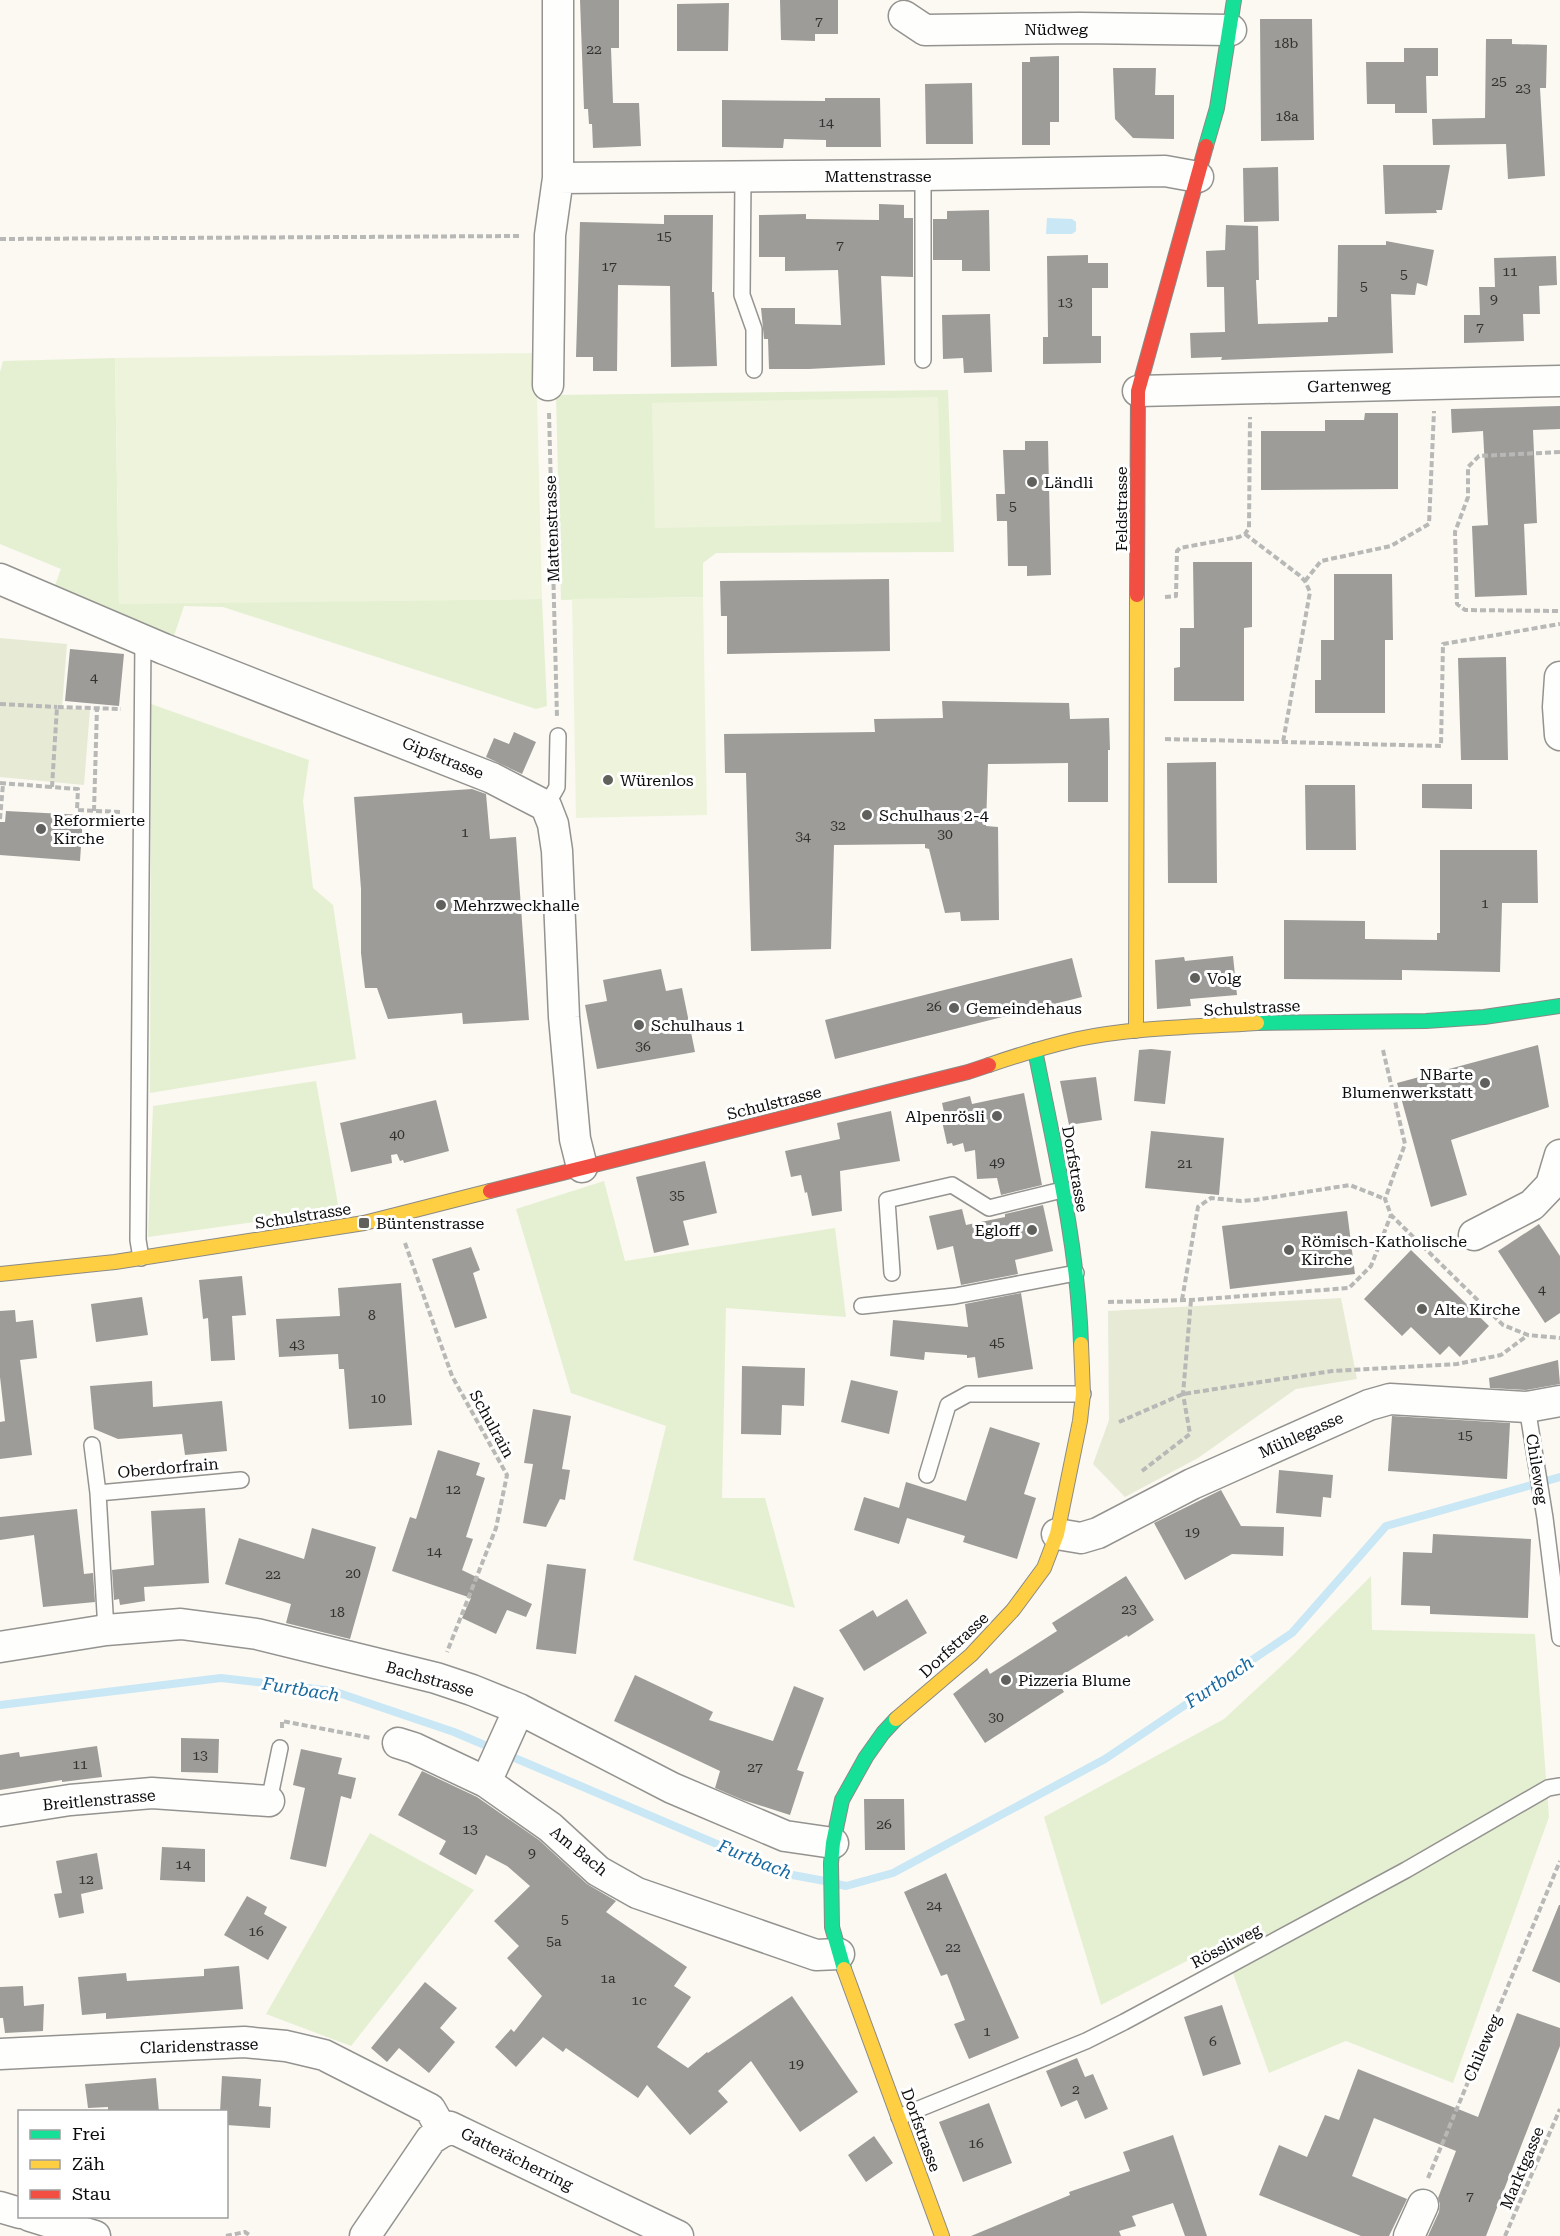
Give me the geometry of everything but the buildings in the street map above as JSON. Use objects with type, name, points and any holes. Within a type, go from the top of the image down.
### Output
[{"type":"street","points":[[548,386],[550,235],[558,178],[558,0]]},
{"type":"street","name":"Feldstrasse","points":[[1136,1031],[1138,391],[1217,108],[1234,0]]},
{"type":"street","name":"Nüdweg","points":[[900,8],[925,30],[1080,28],[1231,30]]},
{"type":"street","name":"Mattenstrasse","points":[[558,178],[1165,171],[1198,177]]},
{"type":"street","name":"Gartenweg","points":[[1138,391],[1560,381]]},
{"type":"street","name":"Gipfstrasse","points":[[0,579],[143,639],[492,778],[546,806]]},
{"type":"street","points":[[1560,677],[1558,707],[1560,735]]},
{"type":"street","points":[[546,806],[553,824],[557,851],[564,1017],[575,1139],[582,1167]]},
{"type":"street","name":"Schulstrasse","points":[[0,1274],[141,1258],[364,1223],[968,1072],[1035,1050],[1079,1040],[1136,1031],[1270,1022],[1426,1021],[1484,1017],[1560,1006]]},
{"type":"street","name":"Dorfstrasse","points":[[942,2236],[839,1954],[832,1927],[832,1853],[842,1800],[883,1733],[902,1713],[971,1655],[1013,1610],[1044,1568],[1058,1534],[1083,1394],[1080,1302],[1062,1190],[1035,1050]]},
{"type":"street","points":[[1474,1235],[1532,1205],[1551,1185],[1560,1155]]},
{"type":"street","name":"Mühlegasse","points":[[1058,1534],[1081,1538],[1098,1533],[1192,1484],[1369,1406],[1390,1399],[1527,1407],[1560,1401]]},
{"type":"street","name":"Bachstrasse","points":[[0,1647],[106,1630],[181,1624],[257,1634],[436,1678],[515,1719],[785,1836],[832,1853]]},
{"type":"street","points":[[489,1776],[515,1719]]},
{"type":"street","name":"Am Bach","points":[[398,1743],[489,1776],[598,1870],[637,1893],[816,1955],[839,1954]]},
{"type":"street","name":"Breitlenstrasse","points":[[0,1811],[70,1800],[152,1793],[269,1801]]},
{"type":"street","name":"Claridenstrasse","points":[[0,2054],[244,2042],[286,2046],[324,2055],[430,2109],[442,2132]]},
{"type":"street","name":"Gatterächerring","points":[[365,2236],[430,2139],[450,2127],[678,2236]]},
{"type":"street","points":[[1409,2236],[1423,2205]]},
{"type":"street","points":[[0,2207],[18,2212]]},
{"type":"street","points":[[33,2218],[95,2236]]},
{"type":"lane","points":[[923,175],[923,360]]},
{"type":"lane","points":[[743,177],[742,296],[754,330],[754,370]]},
{"type":"lane","points":[[141,1258],[138,1240],[143,639]]},
{"type":"lane","points":[[546,806],[557,787],[558,736]]},
{"type":"lane","points":[[892,1273],[887,1200],[952,1185],[989,1208],[1062,1190]]},
{"type":"lane","points":[[862,1306],[955,1296],[1076,1273]]},
{"type":"lane","points":[[927,1475],[948,1405],[958,1399],[968,1394],[1083,1394]]},
{"type":"lane","name":"Chileweg","points":[[1527,1407],[1538,1470],[1560,1638]]},
{"type":"lane","name":"Oberdorfrain","points":[[92,1445],[98,1493],[106,1630]]},
{"type":"lane","name":"Oberdorfrain","points":[[98,1493],[241,1480]]},
{"type":"lane","points":[[269,1801],[280,1748]]},
{"type":"lane","name":"Rössliweg","points":[[898,2117],[1086,2041],[1395,1876],[1548,1788],[1560,1786]]},
{"type":"path","points":[[0,239],[550,235]]},
{"type":"path","points":[[1305,581],[1321,561],[1391,546],[1429,524],[1435,384]]},
{"type":"path","name":"Mattenstrasse","points":[[548,386],[558,736]]},
{"type":"path","points":[[1138,598],[1176,596],[1177,551],[1180,548],[1245,534],[1248,528],[1251,388]]},
{"type":"path","points":[[1560,452],[1479,456],[1468,467],[1468,497],[1455,532],[1456,604],[1465,610],[1560,611]]},
{"type":"path","points":[[1245,534],[1305,581],[1310,592],[1283,742]]},
{"type":"path","points":[[1137,738],[1441,746],[1443,644],[1560,624]]},
{"type":"path","points":[[0,704],[143,711]]},
{"type":"path","points":[[52,787],[57,707]]},
{"type":"path","points":[[94,811],[97,708]]},
{"type":"path","points":[[0,819],[1,783],[78,789],[77,810],[142,812]]},
{"type":"path","points":[[1376,1020],[1405,1144],[1385,1199],[1391,1215],[1503,1325],[1528,1335],[1560,1338]]},
{"type":"path","points":[[1182,1300],[1198,1207],[1211,1198],[1255,1200],[1350,1185],[1385,1199]]},
{"type":"path","name":"Schulrain","points":[[395,1215],[452,1376],[507,1474],[496,1528],[436,1678]]},
{"type":"path","points":[[1080,1302],[1191,1300],[1349,1288],[1371,1266],[1391,1215]]},
{"type":"path","points":[[1142,1471],[1190,1434],[1183,1394],[1191,1300]]},
{"type":"path","points":[[1119,1422],[1183,1394],[1332,1371],[1457,1364],[1501,1355],[1528,1335]]},
{"type":"path","points":[[280,1748],[282,1721],[398,1743]]},
{"type":"path","name":"Chileweg","points":[[1423,2205],[1425,2185],[1560,1861]]},
{"type":"path","name":"Marktgasse","points":[[1505,2236],[1560,2109]]},
{"type":"path","points":[[226,2236],[245,2232],[251,2236]]},
{"type":"green space","points":[[536,353],[542,599],[119,604],[115,358]]},
{"type":"green space","points":[[115,358],[119,603],[542,599],[547,706],[536,709],[223,607],[184,606],[172,642],[53,591],[61,569],[0,544],[0,372],[3,361]]},
{"type":"green space","points":[[948,390],[954,552],[716,553],[703,563],[703,597],[561,600],[556,395]]},
{"type":"green space","points":[[938,397],[941,522],[655,528],[652,403]]},
{"type":"green space","points":[[703,597],[707,815],[576,818],[572,599]]},
{"type":"green space","points":[[0,638],[67,644],[62,708],[90,710],[84,785],[0,777]]},
{"type":"green space","points":[[151,704],[309,760],[303,801],[313,888],[333,905],[356,1059],[150,1093]]},
{"type":"green space","points":[[316,1081],[339,1210],[148,1237],[153,1106]]},
{"type":"green space","points":[[604,1181],[625,1261],[835,1228],[846,1317],[726,1308],[722,1498],[765,1498],[795,1608],[633,1560],[666,1426],[571,1393],[516,1209]]},
{"type":"green space","points":[[1341,1298],[1357,1379],[1296,1389],[1198,1458],[1125,1497],[1093,1464],[1109,1420],[1108,1311]]},
{"type":"green space","points":[[1371,1576],[1372,1630],[1535,1634],[1549,1817],[1453,2083],[1346,2041],[1269,2073],[1222,1943],[1101,2005],[1044,1817],[1224,1719],[1291,1657]]},
{"type":"green space","points":[[370,1833],[474,1890],[351,2046],[266,2014]]},
{"type":"water","points":[[1047,218],[1072,219],[1076,222],[1076,231],[1072,234],[1046,234]]},
{"type":"waterway","name":"Furtbach","points":[[837,1884],[846,1886],[893,1873],[1105,1759],[1292,1633],[1386,1526],[1560,1477]]},
{"type":"waterway","name":"Furtbach","points":[[0,1705],[221,1678],[333,1691],[454,1732],[787,1874],[825,1881]]},
{"type":"traffic: fast","points":[[1206,146],[1217,108],[1234,0]]},
{"type":"traffic: fast","points":[[1257,1023],[1426,1021],[1484,1017],[1560,1006]]},
{"type":"traffic: fast","points":[[1035,1050],[1070,1233],[1081,1344]]},
{"type":"traffic: fast","points":[[844,1969],[832,1927],[833,1843],[842,1800],[866,1757],[896,1719]]},
{"type":"traffic: slow","points":[[1136,1031],[1137,595]]},
{"type":"traffic: slow","points":[[989,1065],[1022,1054],[1100,1035],[1257,1023]]},
{"type":"traffic: slow","points":[[0,1274],[115,1262],[364,1223],[490,1191]]},
{"type":"traffic: slow","points":[[896,1719],[971,1655],[1013,1610],[1044,1568],[1057,1534],[1080,1421],[1083,1394],[1081,1344]]},
{"type":"traffic: slow","points":[[844,1969],[942,2236]]},
{"type":"traffic: jam","points":[[1137,595],[1138,391],[1206,146]]},
{"type":"traffic: jam","points":[[490,1191],[989,1065]]},
{"type":"place","name":"Ländli","points":[[1032,482]]},
{"type":"place","name":"Würenlos","points":[[608,780]]},
{"type":"place","name":"Schulhaus 2-4","points":[[867,815]]},
{"type":"place","name":"Reformierte Kirche","points":[[41,829]]},
{"type":"place","name":"Mehrzweckhalle","points":[[441,905]]},
{"type":"place","name":"Volg","points":[[1195,978]]},
{"type":"place","name":"Gemeindehaus","points":[[954,1008]]},
{"type":"place","name":"Schulhaus 1","points":[[639,1025]]},
{"type":"place","name":"NBarte Blumenwerkstatt","points":[[1485,1083]]},
{"type":"place","name":"Alpenrösli","points":[[997,1116]]},
{"type":"place","name":"Büntenstrasse","points":[[364,1223]]},
{"type":"place","name":"Egloff","points":[[1032,1230]]},
{"type":"place","name":"Römisch-Katholische Kirche","points":[[1289,1250]]},
{"type":"place","name":"Alte Kirche","points":[[1422,1309]]},
{"type":"place","name":"Pizzeria Blume","points":[[1006,1680]]}]
